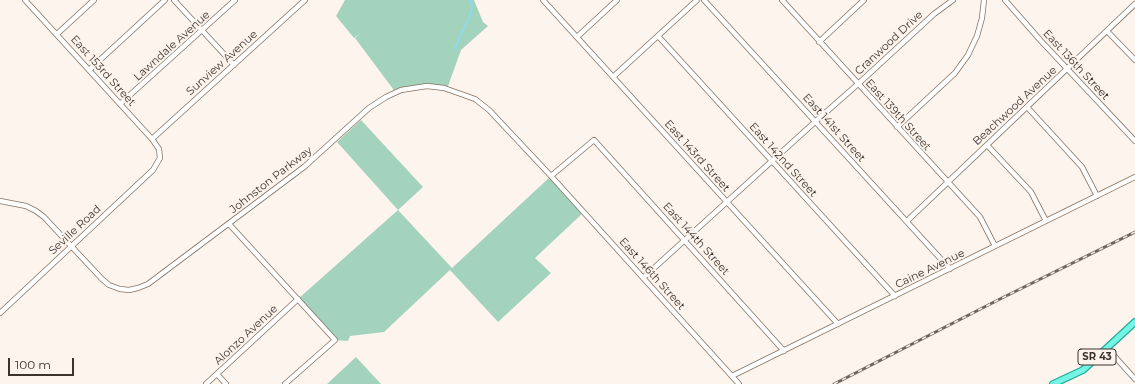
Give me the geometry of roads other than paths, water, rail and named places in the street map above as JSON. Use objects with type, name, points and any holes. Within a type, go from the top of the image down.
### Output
[{"type":"main road","name":"SR 43","points":[[1054,384],[1083,370],[1135,322]]},
{"type":"street","name":"East 153rd Street","points":[[25,0],[152,139],[159,149],[160,158]]},
{"type":"street","points":[[57,34],[94,0]]},
{"type":"street","points":[[89,70],[165,0]]},
{"type":"street","points":[[174,0],[234,65]]},
{"type":"street","name":"Lawndale Avenue","points":[[120,104],[235,0]]},
{"type":"street","name":"Sunview Avenue","points":[[152,139],[305,0]]},
{"type":"street","name":"East 143rd Street","points":[[543,0],[838,324]]},
{"type":"street","points":[[577,37],[617,0]]},
{"type":"street","points":[[613,77],[697,0]]},
{"type":"street","name":"East 141st Street","points":[[704,0],[950,268]]},
{"type":"street","name":"East 139th Street","points":[[782,0],[980,217],[995,246]]},
{"type":"street","points":[[819,42],[864,0]]},
{"type":"street","name":"Cranwood Drive","points":[[643,278],[934,14],[953,0]]},
{"type":"street","points":[[897,126],[954,73],[968,54],[977,36],[982,18],[984,0]]},
{"type":"street","name":"East 136th Street","points":[[1005,0],[1135,141]]},
{"type":"street","name":"Beachwood Avenue","points":[[907,221],[1135,4]]},
{"type":"street","points":[[1107,31],[1135,60]]},
{"type":"street","name":"East 142nd Street","points":[[658,36],[895,296]]},
{"type":"street","name":"Johnston Parkway","points":[[0,201],[26,206],[44,217],[102,279],[115,287],[129,290],[138,288],[148,284],[304,167],[369,108],[386,97],[401,90],[427,86],[444,88],[475,99],[489,110],[551,176]]},
{"type":"street","points":[[1027,107],[1082,167],[1097,196]]},
{"type":"street","name":"East 144th Street","points":[[551,176],[594,140],[784,351]]},
{"type":"street","points":[[987,145],[1032,192],[1046,221]]},
{"type":"street","name":"Seville Road","points":[[0,313],[153,170],[160,158]]},
{"type":"street","name":"East 146th Street","points":[[551,176],[739,384]]},
{"type":"street","name":"Caine Avenue","points":[[732,376],[1135,177]]},
{"type":"street","points":[[229,224],[335,340],[285,384]]},
{"type":"street","name":"Alonzo Avenue","points":[[206,384],[298,299]]},
{"type":"street","points":[[1107,348],[1135,379]]},
{"type":"street","points":[[217,374],[226,384]]},
{"type":"waterway","points":[[455,49],[469,19],[472,8],[470,0]]},
{"type":"railway","points":[[834,384],[1135,232]]}]
